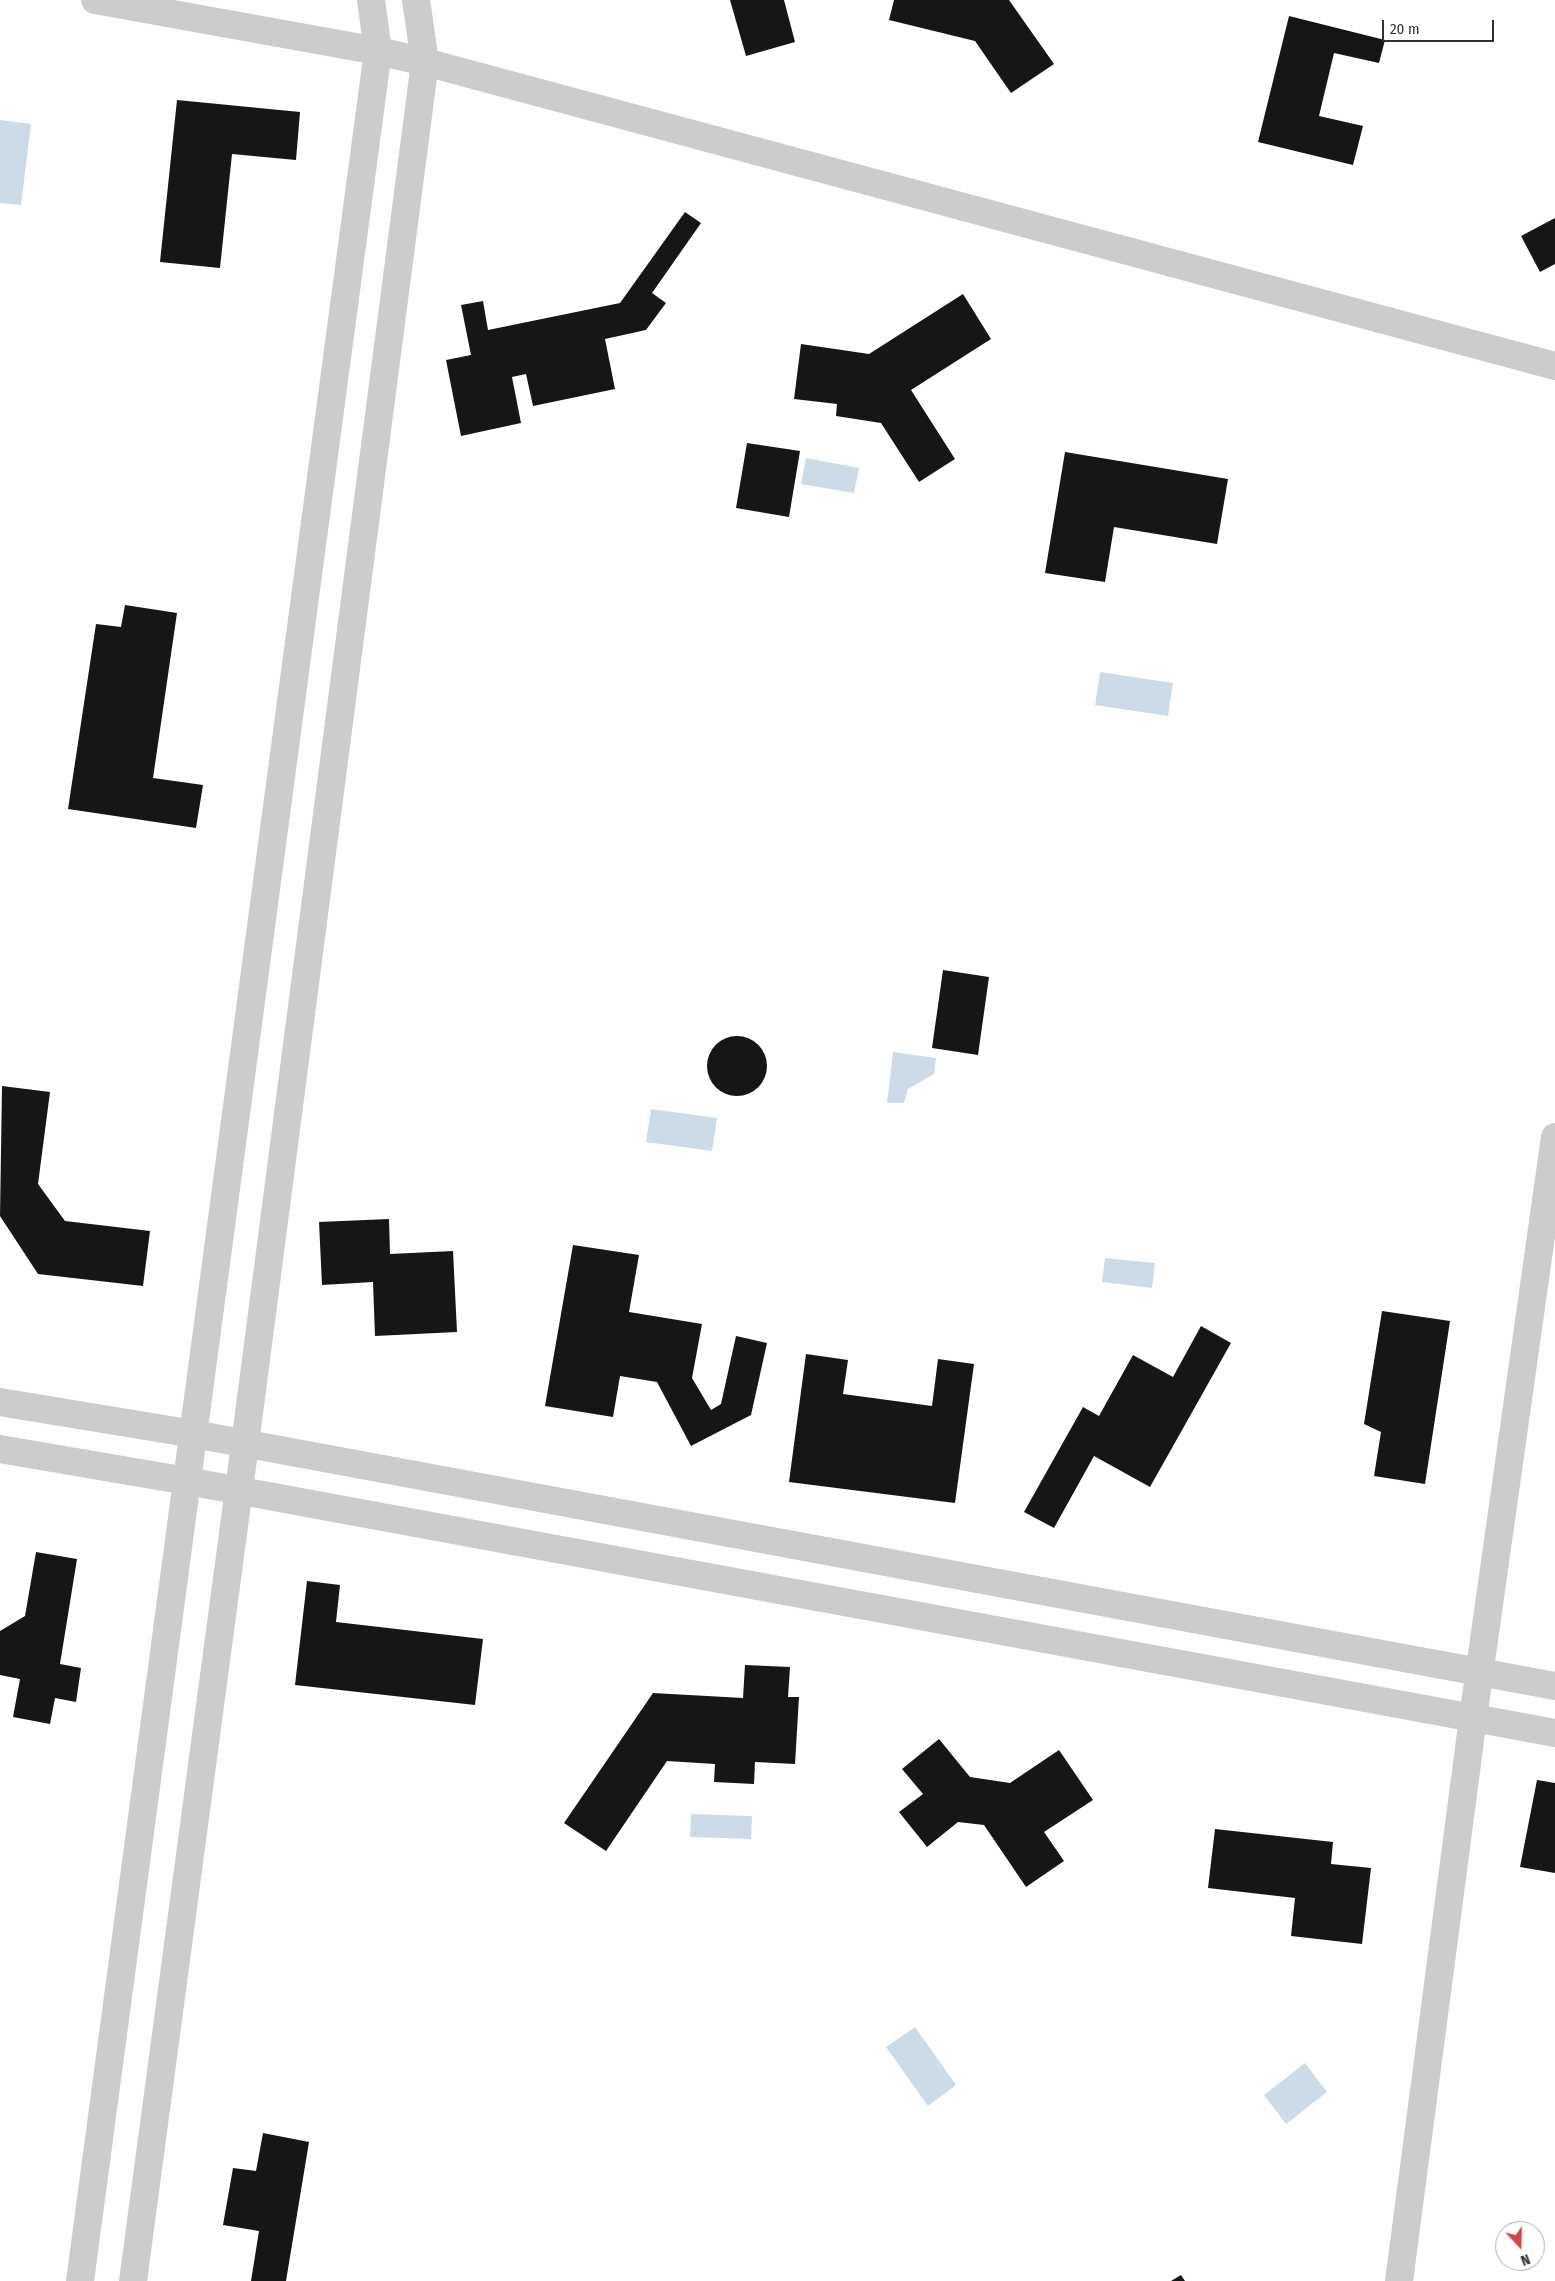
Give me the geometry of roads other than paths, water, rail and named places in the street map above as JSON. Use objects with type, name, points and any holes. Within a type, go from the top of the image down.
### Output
[{"type":"street","points":[[95,0],[378,51],[425,62],[1555,366]]},
{"type":"street","points":[[80,2281],[378,51],[371,0]]},
{"type":"street","points":[[133,2281],[245,1444],[425,62],[416,0]]},
{"type":"street","points":[[1399,2281],[1479,1672],[1555,1137]]},
{"type":"street","points":[[0,1402],[194,1434],[1555,1686]]},
{"type":"street","points":[[0,1449],[238,1490],[1555,1733]]},
{"type":"water","points":[[0,120],[31,124],[21,205],[0,203]]},
{"type":"water","points":[[806,458],[859,468],[854,493],[801,484]]},
{"type":"water","points":[[1100,672],[1173,683],[1168,716],[1095,705]]},
{"type":"water","points":[[893,1052],[936,1058],[934,1074],[908,1089],[904,1103],[887,1103]]},
{"type":"water","points":[[651,1109],[717,1118],[712,1151],[646,1142]]},
{"type":"water","points":[[1105,1258],[1155,1263],[1152,1288],[1102,1282]]},
{"type":"water","points":[[691,1814],[752,1816],[751,1839],[690,1837]]},
{"type":"water","points":[[915,2027],[956,2085],[928,2106],[886,2047]]},
{"type":"water","points":[[1305,2063],[1327,2092],[1286,2124],[1264,2095]]}]
